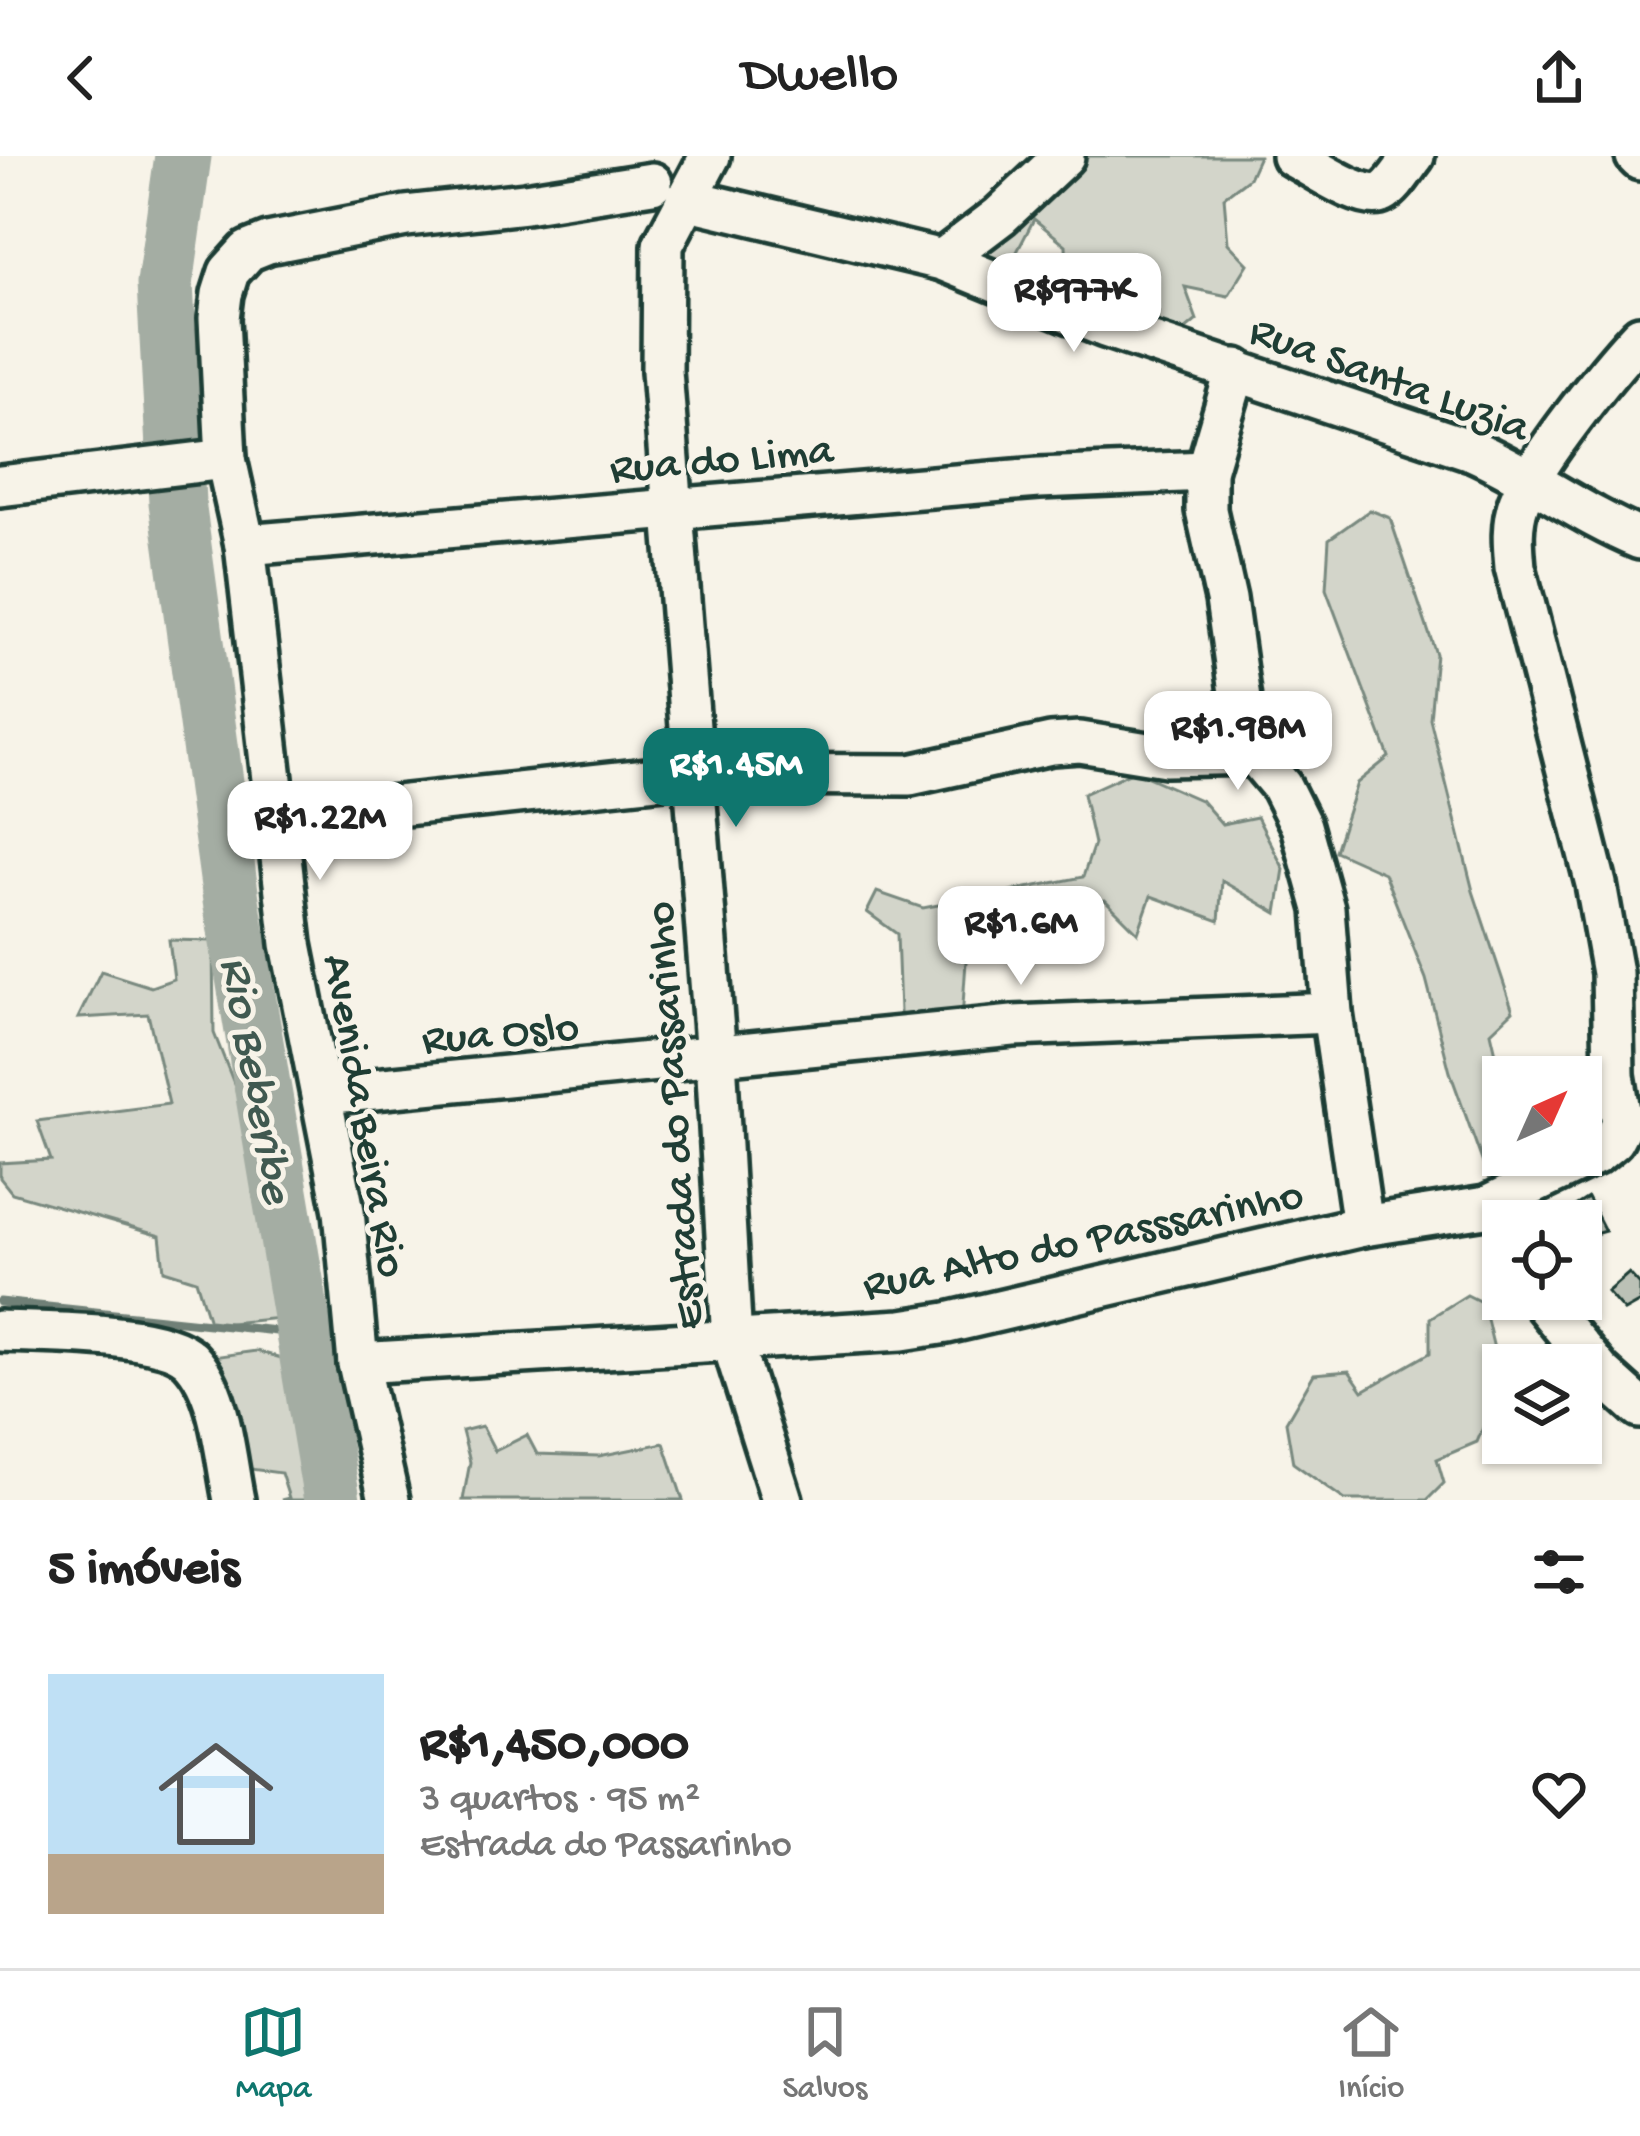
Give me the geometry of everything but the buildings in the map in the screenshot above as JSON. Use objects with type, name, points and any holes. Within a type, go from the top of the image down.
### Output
[{"type":"street","name":"Estrada do Passarinho","points":[[710,156],[662,179],[662,370],[716,1057],[731,1342],[782,1500]]},
{"type":"street","points":[[942,260],[1000,217],[1064,156]]},
{"type":"street","points":[[1292,156],[1372,195],[1383,193],[1414,156]]},
{"type":"street","name":"Rua Santa Luzia","points":[[248,251],[406,216],[525,203],[662,179],[942,260],[1105,327],[1474,451],[1531,477],[1570,504],[1640,539]]},
{"type":"street","name":"Avenida Beira Rio","points":[[248,251],[230,272],[219,318],[219,459],[244,545],[298,986],[344,1211],[358,1364],[389,1500]]},
{"type":"street","points":[[1631,1125],[1614,1075],[1612,973],[1596,884],[1512,538],[1517,507],[1531,477],[1640,336]]},
{"type":"street","points":[[1236,369],[1206,471],[1205,510],[1226,599],[1237,694],[1254,754],[1281,786],[1317,875],[1363,1226]]},
{"type":"street","points":[[0,486],[219,459]]},
{"type":"street","name":"Rua do Lima","points":[[244,545],[1039,478],[1206,471]]},
{"type":"street","points":[[276,819],[693,774],[910,775],[1080,742],[1166,756],[1254,754]]},
{"type":"street","name":"Rua Oslo","points":[[322,1094],[1013,1026],[1332,1013]]},
{"type":"street","name":"Rua Alto do Passsarinho","points":[[1529,1200],[1631,1125]]},
{"type":"street","name":"Rua Alto do Passsarinho","points":[[358,1364],[902,1330],[1363,1226],[1482,1223]]},
{"type":"street","points":[[1557,1320],[1600,1372],[1640,1408]]},
{"type":"street","points":[[0,1330],[130,1339],[170,1347],[189,1358],[212,1401],[234,1500]]},
{"type":"shaded area","points":[[1076,156],[1259,156],[1249,178],[1224,197],[1228,243],[1248,264],[1228,296],[1185,287],[1197,320],[1178,336],[1068,297],[1066,245],[1034,219],[1006,273],[960,259]]},
{"type":"shaded area","points":[[1370,510],[1390,518],[1436,654],[1430,719],[1473,891],[1513,1011],[1491,1032],[1497,1056],[1482,1056],[1482,1161],[1450,1072],[1426,979],[1384,873],[1335,851],[1357,783],[1389,757],[1326,589],[1329,539]]},
{"type":"shaded area","points":[[1134,771],[1202,801],[1222,824],[1257,817],[1284,869],[1277,913],[1222,881],[1219,921],[1151,896],[1138,933],[1105,900],[1048,923],[968,933],[962,1019],[901,1038],[897,934],[867,912],[877,892],[923,908],[1083,877],[1094,844],[1083,794]]},
{"type":"shaded area","points":[[169,940],[213,941],[214,1033],[254,1134],[290,1317],[210,1325],[196,1280],[164,1270],[160,1236],[12,1193],[0,1178],[0,1163],[51,1160],[37,1121],[169,1104],[148,1014],[78,1018],[101,971],[151,987],[174,979]]},
{"type":"shaded area","points":[[1488,1176],[1521,1176],[1493,1191]]},
{"type":"shaded area","points":[[1467,1295],[1482,1302],[1482,1320],[1487,1320],[1493,1344],[1482,1344],[1482,1430],[1477,1442],[1437,1459],[1444,1483],[1427,1500],[1345,1500],[1293,1463],[1286,1422],[1314,1374],[1349,1371],[1363,1391],[1430,1353],[1430,1318]]},
{"type":"shaded area","points":[[256,1351],[296,1362],[313,1500],[281,1500],[289,1498],[281,1473],[236,1467],[213,1357]]},
{"type":"shaded area","points":[[482,1426],[495,1451],[527,1435],[537,1454],[599,1456],[664,1443],[683,1500],[463,1500],[470,1462],[462,1431]]},
{"type":"waterway","name":"Rio Beberibe","points":[[183,156],[165,284],[177,502],[231,900],[332,1500]]},
{"type":"waterway","points":[[0,1302],[305,1334]]}]
